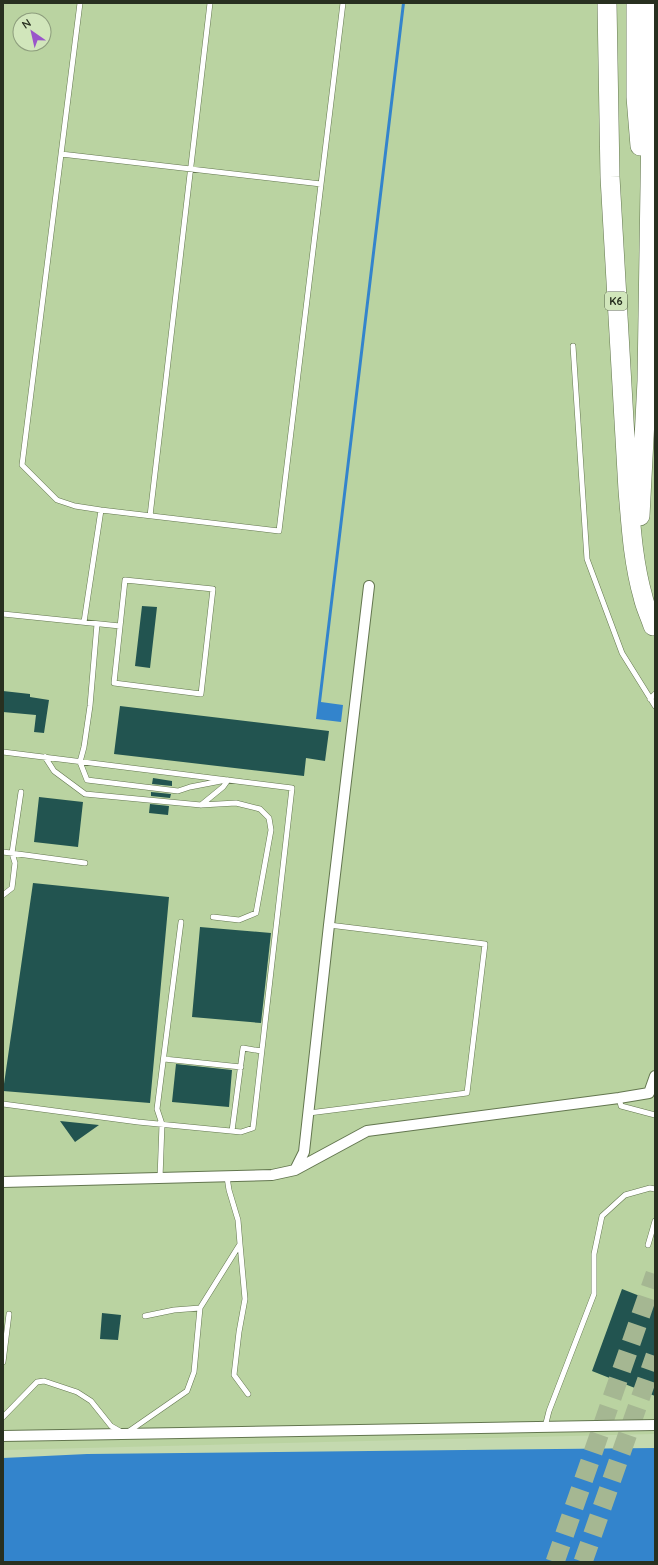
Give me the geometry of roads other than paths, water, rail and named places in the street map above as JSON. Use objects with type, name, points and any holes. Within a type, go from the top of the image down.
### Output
[{"type":"highway","name":"K6","points":[[607,3],[610,177],[629,510],[635,558],[643,597],[653,626]]},
{"type":"highway","points":[[636,3],[636,97],[649,289]]},
{"type":"highway","points":[[643,597],[638,547],[646,410],[652,58],[655,3]]},
{"type":"street","points":[[295,1170],[304,1152],[309,1113],[329,925],[369,586]]},
{"type":"street","points":[[3,1182],[272,1176],[295,1170],[367,1131],[649,1093],[655,1076]]},
{"type":"street","points":[[3,1436],[655,1425]]},
{"type":"lane","points":[[80,3],[22,465],[57,500],[75,506],[279,531],[343,3]]},
{"type":"lane","points":[[150,516],[210,3]]},
{"type":"lane","points":[[61,154],[321,184]]},
{"type":"lane","points":[[574,346],[587,559],[622,653],[655,706]]},
{"type":"lane","points":[[84,622],[101,510]]},
{"type":"lane","points":[[125,580],[213,589],[202,694],[114,683],[120,626],[125,580]]},
{"type":"lane","points":[[3,614],[120,626]]},
{"type":"lane","points":[[97,624],[90,706],[80,762],[87,780],[178,791],[190,787],[228,780]]},
{"type":"lane","points":[[650,699],[655,694]]},
{"type":"lane","points":[[3,752],[292,788],[253,1128],[242,1132],[162,1124],[3,1104]]},
{"type":"lane","points":[[45,758],[54,771],[85,794],[201,805],[236,803],[260,809],[269,818],[271,830],[256,913],[239,920],[213,917]]},
{"type":"lane","points":[[201,805],[223,787],[228,780]]},
{"type":"lane","points":[[3,895],[12,888],[15,863],[12,853],[20,792]]},
{"type":"lane","points":[[3,852],[85,863]]},
{"type":"lane","points":[[160,1178],[162,1124],[157,1109],[181,922]]},
{"type":"lane","points":[[309,1113],[467,1092],[485,944],[329,925]]},
{"type":"lane","points":[[232,1131],[243,1048],[262,1051]]},
{"type":"lane","points":[[164,1059],[240,1067]]},
{"type":"lane","points":[[619,1098],[621,1106],[655,1115]]},
{"type":"lane","points":[[227,1176],[238,1220],[244,1299],[234,1375],[248,1394]]},
{"type":"lane","points":[[545,1427],[549,1412],[594,1294],[594,1254],[602,1216],[625,1196],[650,1188],[655,1189]]},
{"type":"lane","points":[[648,1244],[655,1221]]},
{"type":"lane","points":[[3,1417],[37,1382],[44,1381],[77,1392],[91,1401],[111,1426],[124,1434],[187,1391],[194,1372],[200,1308],[240,1244]]},
{"type":"lane","points":[[145,1316],[174,1310],[200,1308]]},
{"type":"lane","points":[[3,1362],[9,1314]]},
{"type":"water","points":[[402,3],[405,3],[321,702],[343,705],[341,722],[316,719]]},
{"type":"water","points":[[655,1448],[655,1562],[3,1562],[3,1458],[87,1454]]},
{"type":"tunnel","points":[[555,1562],[655,1274]]},
{"type":"tunnel","points":[[583,1562],[655,1356]]}]
